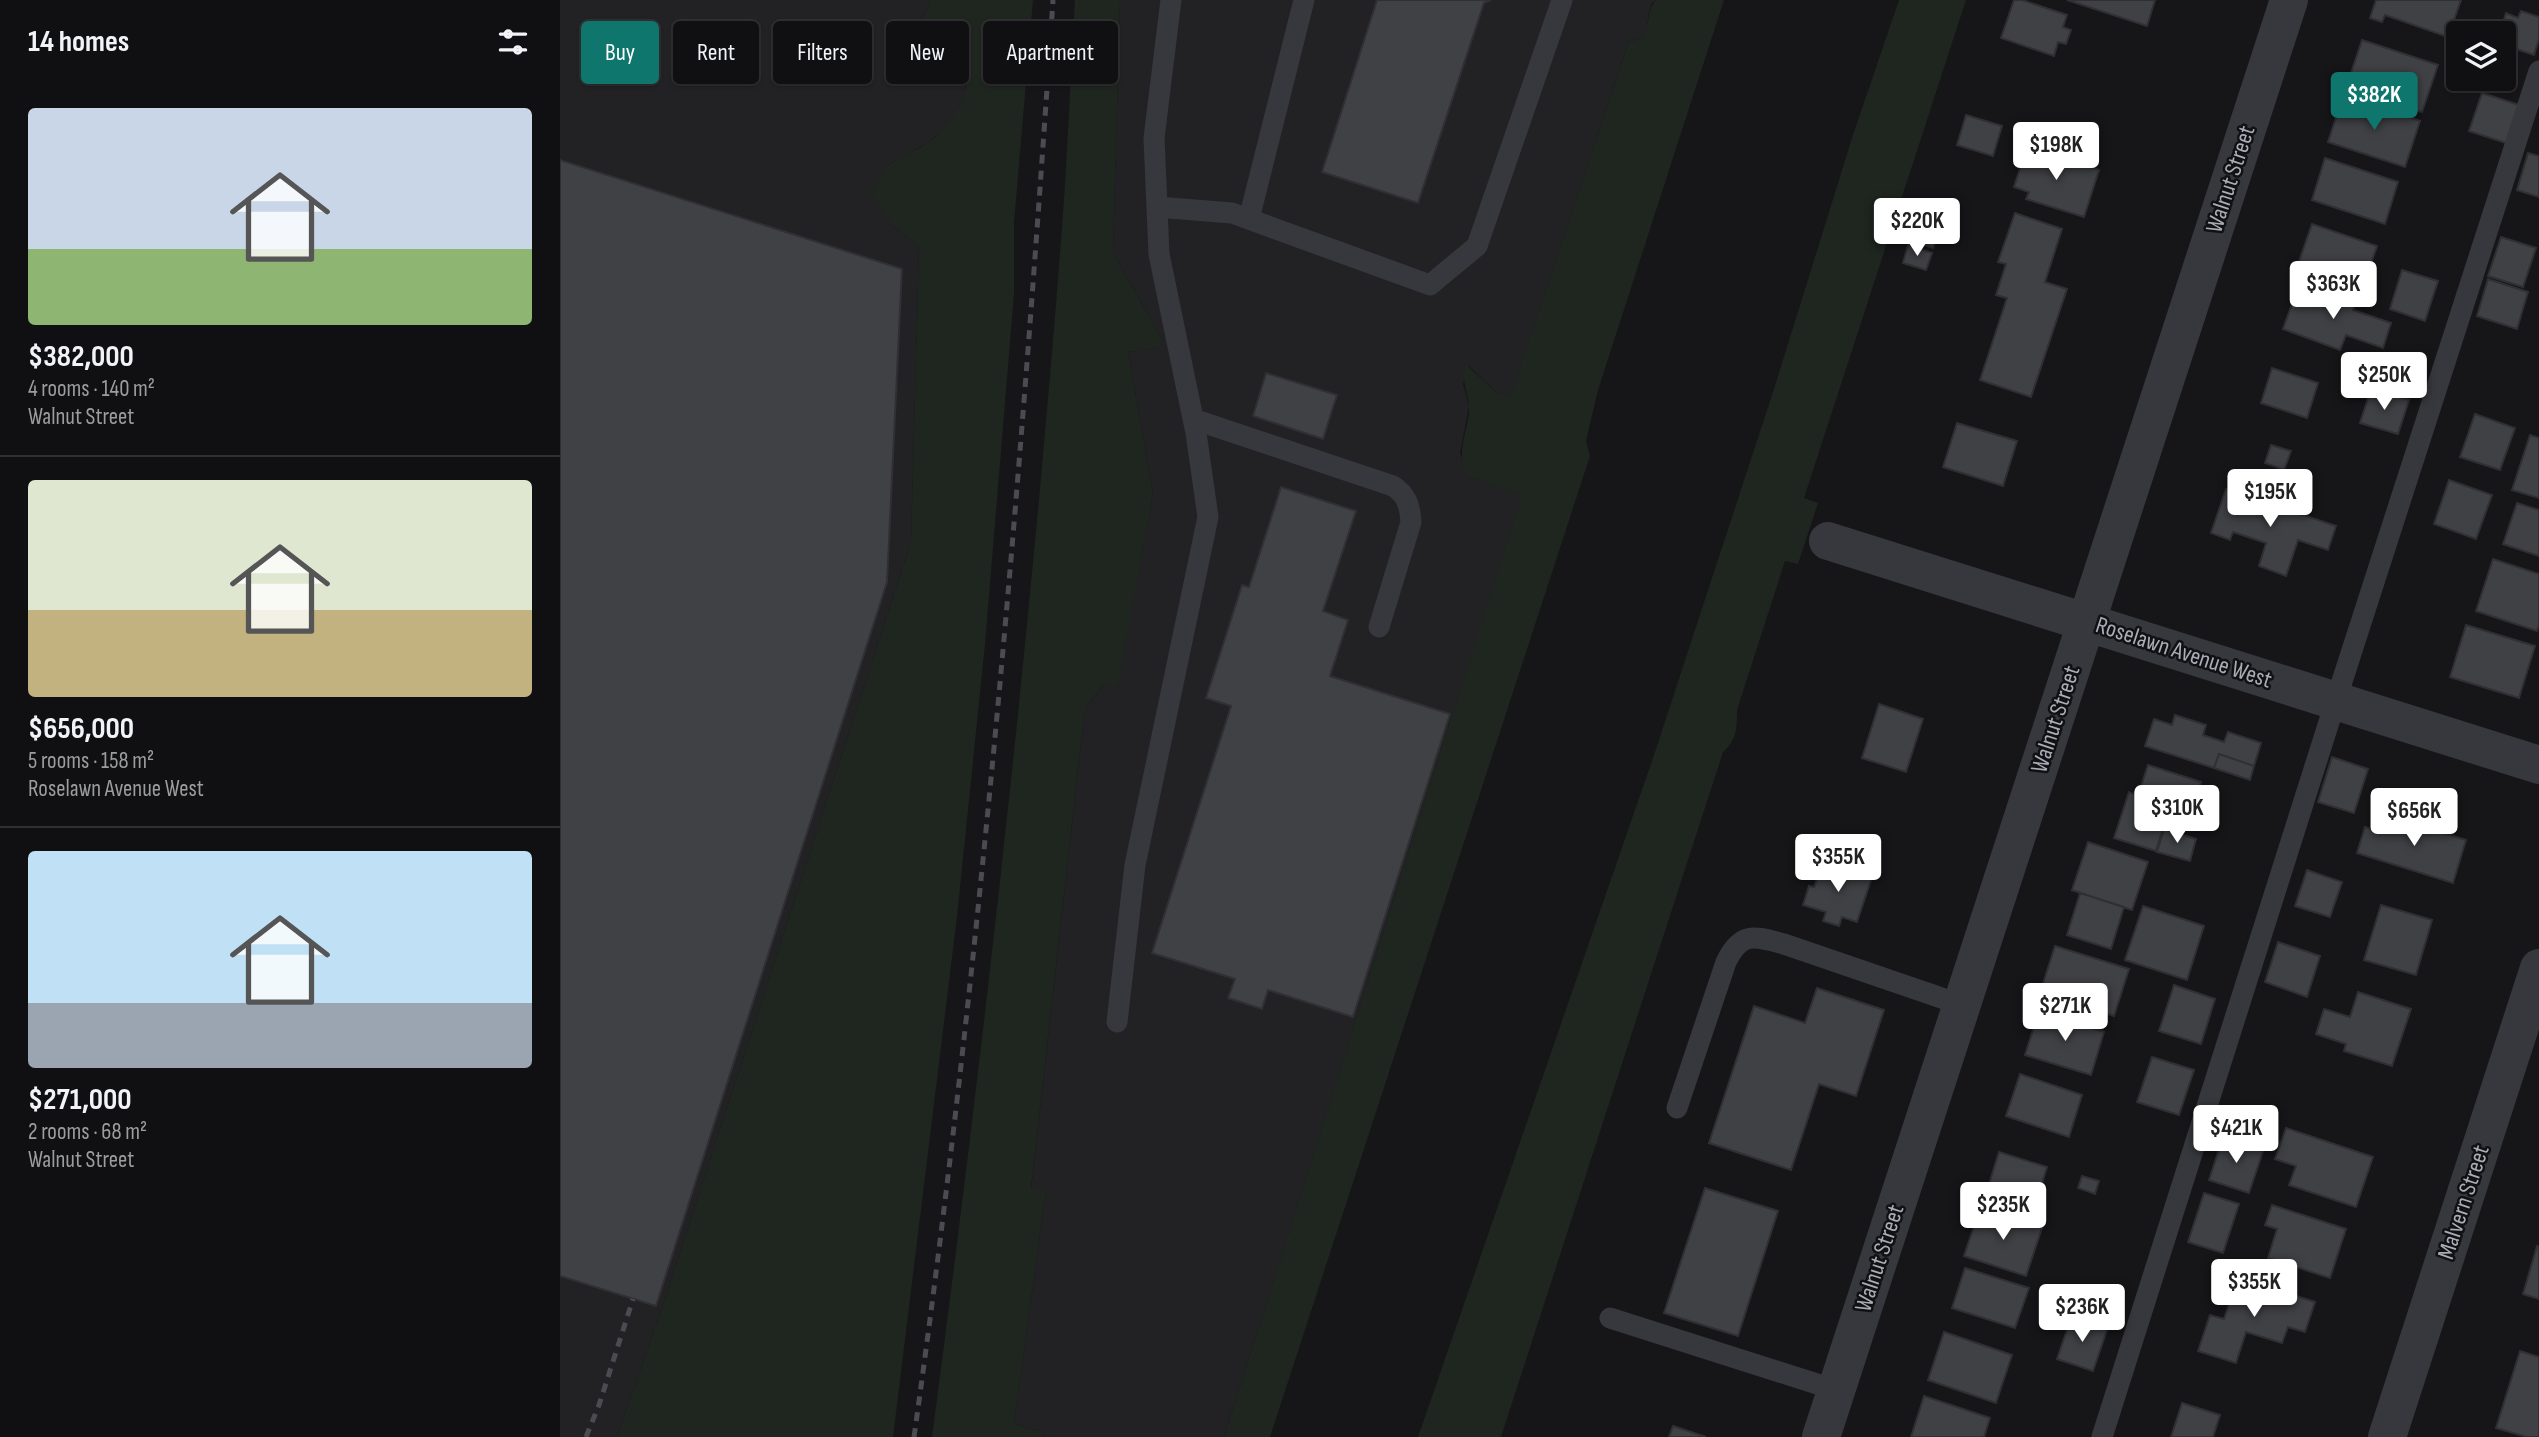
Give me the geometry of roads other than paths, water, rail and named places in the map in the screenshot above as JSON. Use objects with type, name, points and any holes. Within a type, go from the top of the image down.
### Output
[{"type":"street","name":"Walnut Street","points":[[1821,1437],[2289,0]]},
{"type":"street","name":"Roselawn Avenue West","points":[[1828,541],[2539,765]]},
{"type":"street","name":"Malvern Street","points":[[2387,1437],[2539,968]]},
{"type":"lane","points":[[1117,1022],[1135,865],[1208,517],[1193,419],[1159,254],[1154,138],[1171,0]]},
{"type":"lane","points":[[1249,219],[1304,0]]},
{"type":"lane","points":[[1157,206],[1232,213],[1430,285],[1477,246],[1562,0]]},
{"type":"lane","points":[[2102,1437],[2539,71]]},
{"type":"lane","points":[[1193,419],[1393,485],[1400,490],[1410,508],[1411,522],[1379,627]]},
{"type":"lane","points":[[1677,1108],[1726,962],[1734,945],[1748,938],[1784,944],[1962,1005]]},
{"type":"lane","points":[[1610,1318],[1836,1390]]},
{"type":"railway","points":[[914,1437],[959,1079],[997,720],[1053,0]]},
{"type":"railway","points":[[586,1437],[633,1299]]}]
